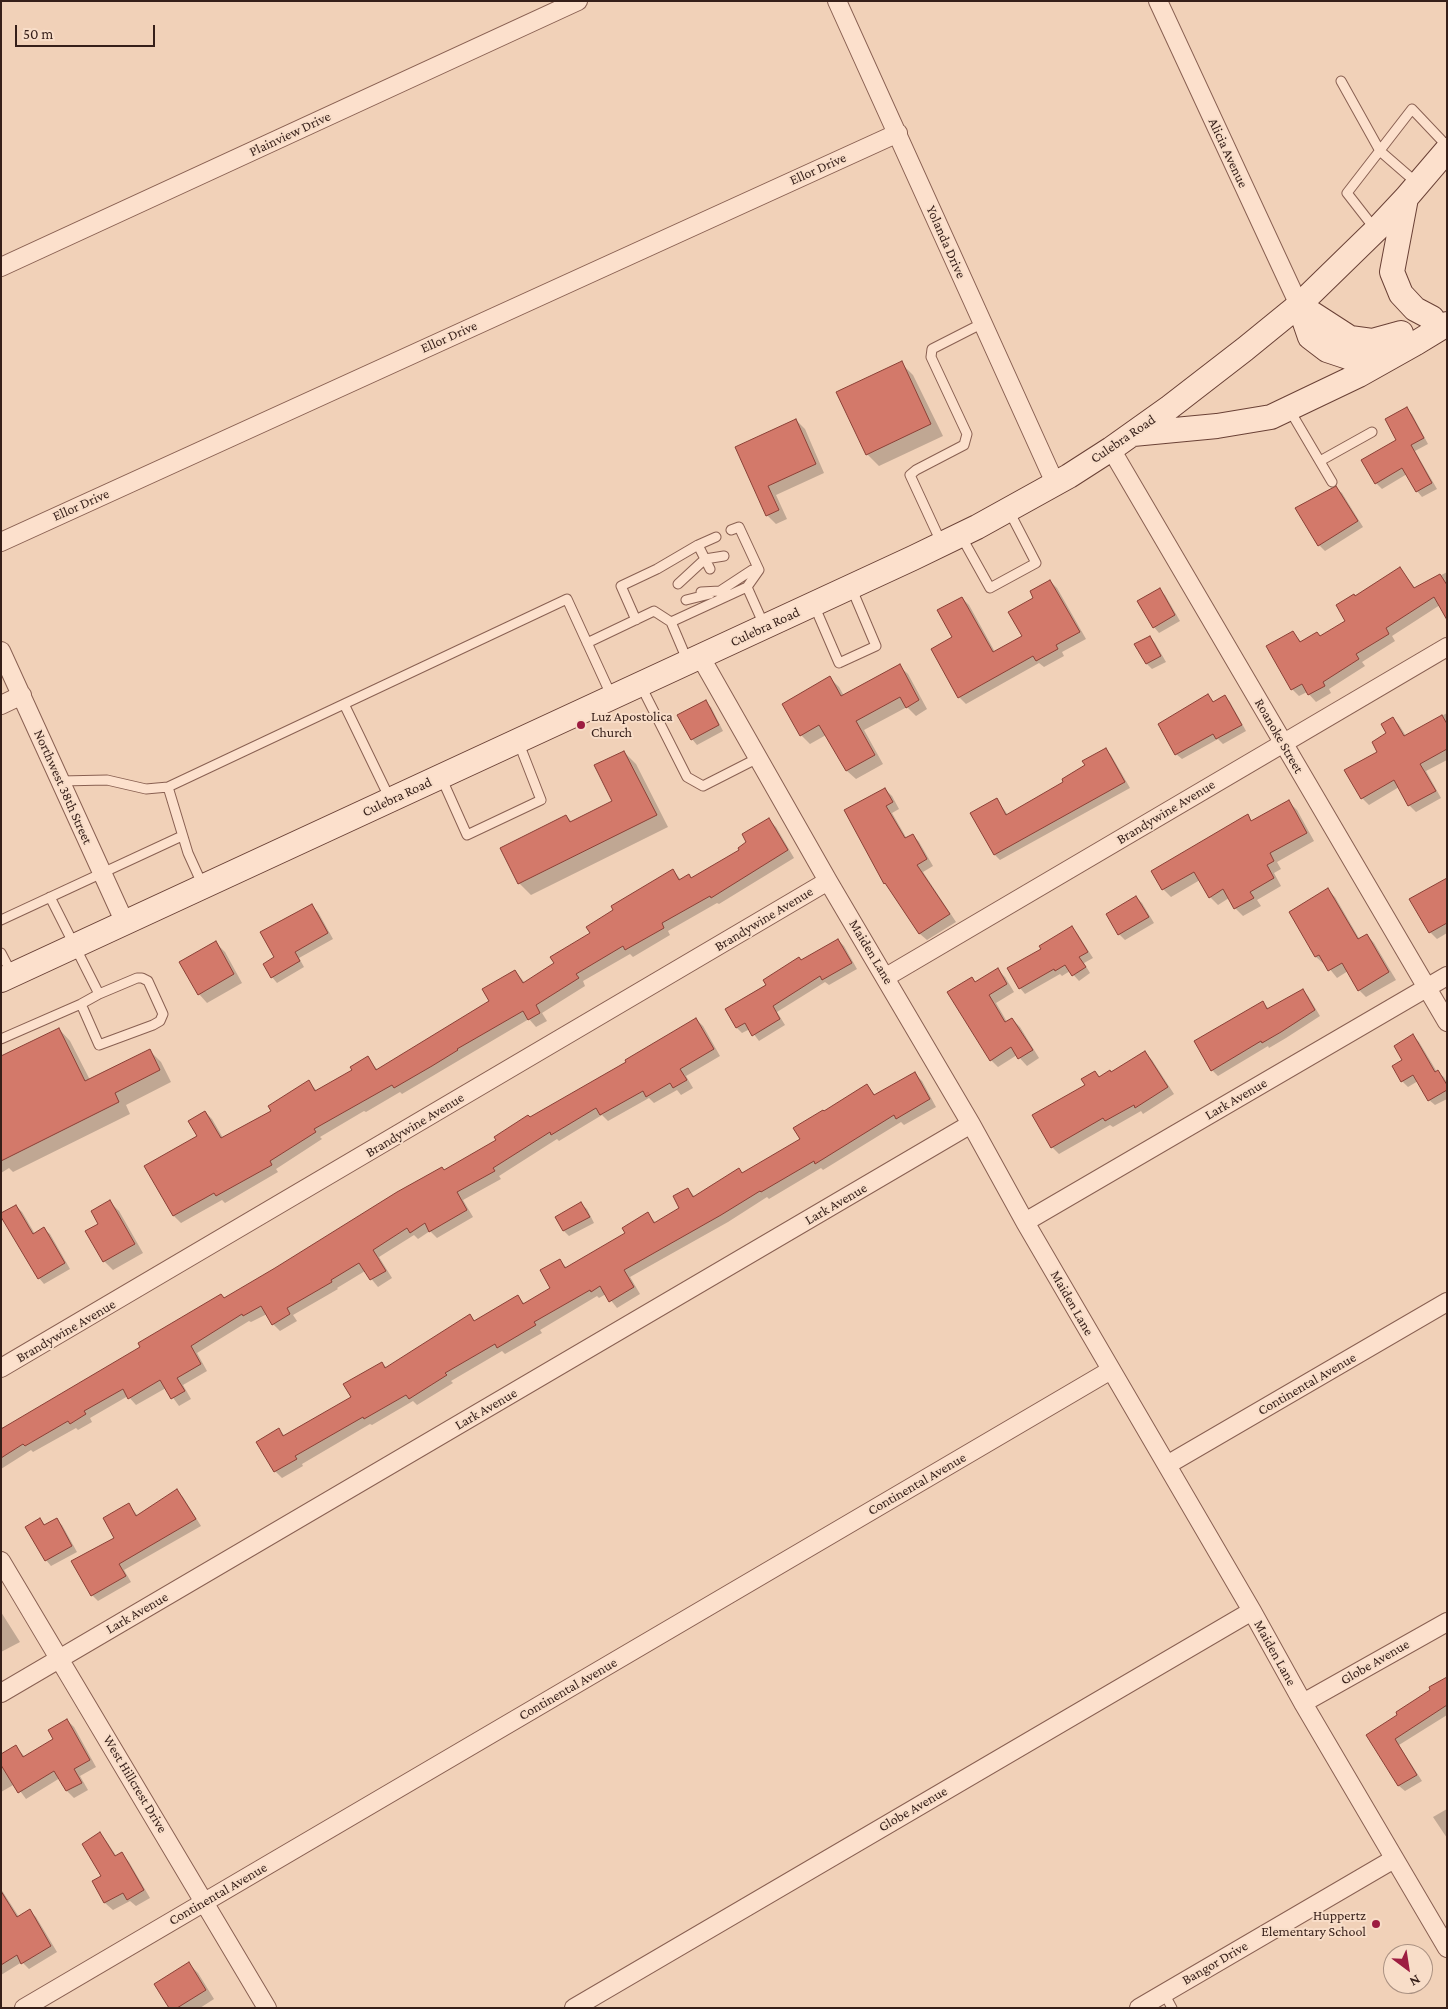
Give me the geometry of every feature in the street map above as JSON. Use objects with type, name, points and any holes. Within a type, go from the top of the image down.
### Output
[{"type":"main road","name":"Culebra Road","points":[[7,977],[851,587],[951,539],[1055,483],[1132,434],[1245,349],[1299,304],[1376,230],[1412,191],[1447,148]]},
{"type":"main road","points":[[1412,191],[1392,272],[1401,294],[1415,309],[1442,321]]},
{"type":"main road","points":[[1299,304],[1350,338],[1372,341],[1442,321]]},
{"type":"main road","points":[[1299,304],[1310,337],[1327,350],[1348,357],[1372,358],[1416,344]]},
{"type":"main road","points":[[1132,434],[1217,426],[1271,418],[1359,375],[1416,344],[1442,321]]},
{"type":"street","name":"Plainview Drive","points":[[1,267],[578,1]]},
{"type":"street","name":"Yolanda Drive","points":[[837,1],[1055,483]]},
{"type":"street","name":"Alicia Avenue","points":[[1158,1],[1299,304]]},
{"type":"street","name":"Ellor Drive","points":[[1,542],[898,133]]},
{"type":"street","name":"Roanoke Street","points":[[1111,449],[1447,1022]]},
{"type":"street","name":"Brandywine Avenue","points":[[886,977],[1447,646]]},
{"type":"street","name":"Northwest 38th Street","points":[[1,651],[125,923]]},
{"type":"street","name":"Maiden Lane","points":[[694,659],[758,758],[828,881],[886,977],[1025,1222],[1252,1611],[1303,1704],[1447,1948]]},
{"type":"street","points":[[1,705],[22,695]]},
{"type":"street","name":"Brandywine Avenue","points":[[1,1368],[828,881]]},
{"type":"street","name":"Lark Avenue","points":[[1025,1222],[1447,976]]},
{"type":"street","name":"Lark Avenue","points":[[1,1693],[971,1124]]},
{"type":"street","name":"Continental Avenue","points":[[1166,1465],[1447,1302]]},
{"type":"street","name":"Continental Avenue","points":[[24,2008],[1111,1370]]},
{"type":"street","name":"West Hillcrest Drive","points":[[1,1561],[267,2008]]},
{"type":"street","name":"Globe Avenue","points":[[574,2008],[1252,1611]]},
{"type":"street","name":"Globe Avenue","points":[[1303,1704],[1447,1622]]},
{"type":"street","name":"Bangor Drive","points":[[1139,2008],[1168,2000],[1394,1859]]},
{"type":"lane","points":[[1340,81],[1380,150],[1412,191]]},
{"type":"lane","points":[[1376,230],[1347,193],[1412,109],[1447,148]]},
{"type":"lane","points":[[983,323],[932,349],[931,357],[966,434],[964,446],[916,470],[910,475],[951,539],[990,588],[1036,563],[1008,509]]},
{"type":"lane","points":[[1289,409],[1332,482]]},
{"type":"lane","points":[[1320,461],[1372,432]]},
{"type":"lane","points":[[686,600],[747,587],[759,570],[739,527],[731,530]]},
{"type":"lane","points":[[636,620],[620,586],[657,569],[698,545],[716,537]]},
{"type":"lane","points":[[698,545],[710,569]]},
{"type":"lane","points":[[694,576],[705,559]]},
{"type":"lane","points":[[678,584],[705,559],[725,559]]},
{"type":"lane","points":[[671,622],[752,570]]},
{"type":"lane","points":[[701,592],[720,592],[734,578]]},
{"type":"lane","points":[[747,587],[765,627]]},
{"type":"lane","points":[[813,604],[839,663],[876,646],[851,587]]},
{"type":"lane","points":[[61,781],[107,780],[146,789],[168,787],[567,599],[612,697]]},
{"type":"lane","points":[[587,643],[654,611],[671,622],[694,659]]},
{"type":"lane","points":[[640,684],[687,777],[703,786],[758,758]]},
{"type":"lane","points":[[344,704],[390,800]]},
{"type":"lane","points":[[440,776],[467,835],[541,800],[518,741]]},
{"type":"lane","points":[[168,787],[188,853],[203,886]]},
{"type":"lane","points":[[1,920],[182,836]]},
{"type":"lane","points":[[50,897],[99,994]]},
{"type":"lane","points":[[1,953],[7,977]]},
{"type":"lane","points":[[1,1039],[137,978],[148,981],[164,1014],[160,1021],[153,1026],[99,1045],[81,1004]]},
{"type":"building","points":[[902,361],[931,424],[866,455],[836,392]]},
{"type":"building","points":[[1407,407],[1424,438],[1411,445],[1432,483],[1416,492],[1402,468],[1375,484],[1361,460],[1396,440],[1385,419]]},
{"type":"building","points":[[796,419],[816,464],[768,486],[779,510],[766,516],[735,447]]},
{"type":"building","points":[[1336,486],[1358,521],[1318,546],[1295,508]]},
{"type":"building","points":[[1400,567],[1414,588],[1440,574],[1447,585],[1447,620],[1434,597],[1386,628],[1389,634],[1356,654],[1359,659],[1323,682],[1325,686],[1308,695],[1302,684],[1291,690],[1266,646],[1293,631],[1300,642],[1317,632],[1320,636],[1345,621],[1336,605],[1354,594],[1355,596]]},
{"type":"building","points":[[1050,580],[1080,632],[1056,645],[1058,649],[1036,661],[1033,656],[958,698],[931,649],[952,637],[937,610],[962,597],[993,652],[1022,636],[1008,612],[1033,598],[1030,591]]},
{"type":"building","points":[[1160,588],[1175,615],[1153,628],[1137,601]]},
{"type":"building","points":[[1150,636],[1161,656],[1146,664],[1134,644]]},
{"type":"building","points":[[900,664],[919,700],[906,708],[900,697],[856,721],[875,755],[846,771],[819,725],[800,736],[782,704],[830,676],[841,696]]},
{"type":"building","points":[[1208,694],[1213,702],[1225,695],[1242,725],[1216,739],[1213,734],[1175,755],[1158,724]]},
{"type":"building","points":[[706,700],[719,725],[691,740],[677,715]]},
{"type":"building","points":[[1442,715],[1447,724],[1447,749],[1420,764],[1436,791],[1408,806],[1394,780],[1361,799],[1344,770],[1377,752],[1372,742],[1386,733],[1381,724],[1393,717],[1404,736]]},
{"type":"building","points":[[1106,748],[1125,782],[994,855],[970,813],[997,798],[1006,815],[1063,782],[1062,779],[1085,765],[1082,761]]},
{"type":"building","points":[[624,751],[657,815],[518,884],[500,848],[566,815],[570,822],[612,801],[594,765]]},
{"type":"building","points":[[885,788],[893,802],[886,806],[905,838],[913,834],[927,859],[917,865],[950,914],[919,934],[884,884],[844,810]]},
{"type":"building","points":[[1289,800],[1307,833],[1270,853],[1274,861],[1267,865],[1274,878],[1250,892],[1254,898],[1234,909],[1223,889],[1209,898],[1194,872],[1162,890],[1151,871],[1248,814],[1251,821]]},
{"type":"building","points":[[769,818],[788,850],[711,898],[710,896],[662,923],[664,928],[625,950],[623,946],[576,974],[579,978],[536,1005],[540,1013],[528,1020],[523,1011],[394,1088],[392,1085],[314,1129],[316,1132],[270,1161],[272,1165],[216,1196],[214,1193],[173,1216],[144,1166],[197,1136],[188,1121],[205,1111],[221,1138],[271,1111],[268,1106],[309,1080],[315,1091],[352,1070],[350,1067],[368,1056],[376,1070],[489,1001],[482,989],[515,970],[523,983],[554,963],[550,957],[590,933],[586,927],[613,910],[611,906],[673,869],[679,880],[689,874],[691,878],[739,850],[738,848],[746,842],[742,834]]},
{"type":"building","points":[[1447,878],[1447,923],[1429,933],[1409,899]]},
{"type":"building","points":[[1328,888],[1358,939],[1367,934],[1389,972],[1358,991],[1342,963],[1328,971],[1319,955],[1315,957],[1289,912]]},
{"type":"building","points":[[1136,896],[1149,917],[1118,935],[1106,914]]},
{"type":"building","points":[[312,904],[328,933],[295,952],[300,961],[271,978],[263,964],[274,957],[260,932]]},
{"type":"building","points":[[1072,926],[1088,952],[1079,957],[1086,967],[1072,976],[1065,965],[1055,971],[1054,969],[1019,989],[1007,968],[1041,949],[1039,946]]},
{"type":"building","points":[[838,939],[852,963],[822,980],[820,976],[773,1006],[780,1019],[752,1036],[745,1023],[736,1028],[725,1009],[766,985],[763,980],[799,957],[801,960]]},
{"type":"building","points":[[216,941],[234,974],[198,995],[179,962]]},
{"type":"building","points":[[998,968],[1007,984],[989,995],[1005,1022],[1012,1018],[1033,1050],[1018,1059],[1011,1047],[990,1061],[947,992],[972,977],[975,982]]},
{"type":"building","points":[[1303,989],[1315,1010],[1281,1032],[1262,1043],[1261,1041],[1211,1071],[1194,1041],[1263,1001],[1267,1009]]},
{"type":"building","points":[[696,1018],[714,1049],[680,1069],[687,1080],[673,1088],[670,1083],[646,1097],[643,1091],[600,1115],[596,1108],[551,1135],[550,1132],[493,1168],[495,1171],[457,1192],[467,1210],[429,1232],[425,1223],[410,1233],[407,1228],[373,1250],[386,1271],[370,1280],[359,1263],[331,1280],[332,1282],[287,1308],[290,1314],[272,1325],[261,1306],[243,1316],[242,1314],[191,1346],[201,1364],[177,1378],[185,1391],[171,1399],[160,1380],[128,1399],[123,1389],[84,1411],[86,1414],[70,1424],[68,1421],[25,1446],[23,1444],[1,1458],[1,1429],[140,1347],[138,1343],[221,1294],[224,1298],[397,1192],[442,1167],[444,1170],[496,1140],[494,1137],[528,1115],[530,1117],[626,1062],[625,1060]]},
{"type":"building","points":[[59,1028],[85,1081],[150,1049],[160,1070],[115,1093],[119,1102],[1,1161],[1,1056]]},
{"type":"building","points":[[1413,1034],[1435,1072],[1438,1070],[1447,1085],[1447,1090],[1428,1101],[1413,1075],[1401,1082],[1392,1066],[1402,1060],[1394,1046]]},
{"type":"building","points":[[1145,1051],[1168,1087],[1135,1108],[1134,1105],[1105,1121],[1103,1118],[1051,1148],[1032,1115],[1085,1085],[1081,1079],[1095,1071],[1099,1077],[1110,1070],[1111,1072]]},
{"type":"building","points":[[915,1072],[930,1099],[896,1119],[894,1115],[815,1164],[814,1161],[624,1270],[634,1287],[609,1302],[600,1286],[591,1292],[590,1290],[534,1322],[536,1325],[497,1348],[495,1344],[445,1373],[447,1375],[409,1399],[406,1395],[364,1419],[363,1417],[295,1456],[297,1459],[274,1472],[256,1442],[279,1428],[283,1436],[351,1397],[343,1384],[382,1362],[385,1368],[470,1314],[474,1321],[518,1295],[523,1304],[550,1288],[540,1270],[560,1259],[565,1268],[625,1233],[622,1228],[648,1212],[654,1223],[679,1208],[673,1196],[688,1188],[693,1197],[739,1168],[742,1173],[800,1139],[793,1128],[867,1084],[874,1095]]},
{"type":"building","points":[[110,1200],[135,1244],[103,1262],[85,1231],[98,1224],[91,1211]]},
{"type":"building","points":[[581,1202],[590,1217],[563,1231],[555,1217]]},
{"type":"building","points":[[16,1205],[33,1234],[44,1227],[65,1263],[38,1279],[1,1217],[1,1213]]},
{"type":"building","points":[[177,1489],[196,1519],[119,1564],[126,1576],[91,1596],[71,1561],[114,1538],[103,1518],[129,1503],[136,1516]]},
{"type":"building","points":[[40,1518],[44,1525],[57,1518],[72,1546],[45,1561],[25,1527]]},
{"type":"building","points":[[1447,1677],[1447,1705],[1395,1739],[1417,1775],[1398,1786],[1366,1735],[1397,1715],[1396,1712],[1430,1690],[1429,1687]]},
{"type":"building","points":[[67,1719],[90,1760],[74,1769],[82,1783],[66,1791],[54,1771],[18,1793],[1,1765],[1,1754],[16,1745],[23,1757],[53,1739],[48,1730]]},
{"type":"building","points":[[100,1832],[115,1856],[122,1852],[144,1890],[127,1900],[123,1893],[104,1903],[92,1881],[101,1876],[82,1844]]},
{"type":"building","points":[[1,1891],[17,1917],[30,1909],[51,1946],[21,1964],[17,1955],[1,1965]]},
{"type":"building","points":[[189,1962],[206,1990],[177,2008],[169,2008],[154,1984]]},
{"type":"place","name":"Luz Apostolica Church","points":[[581,725]]},
{"type":"place","name":"Huppertz Elementary School","points":[[1376,1924]]}]
